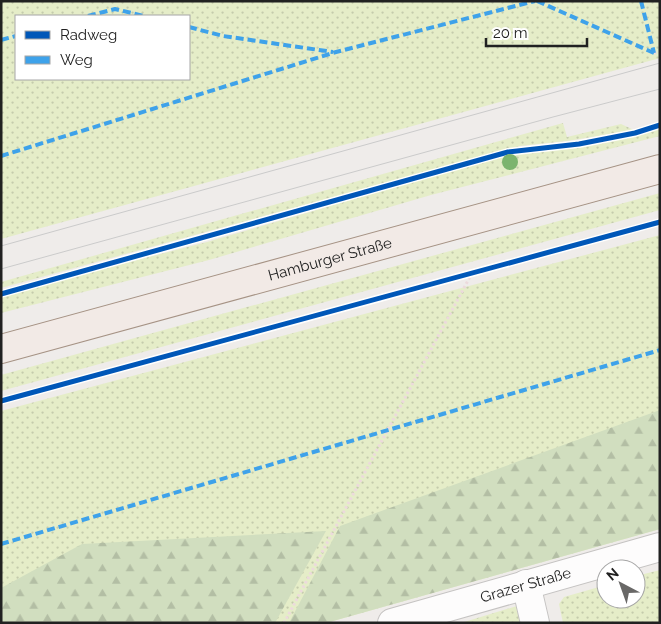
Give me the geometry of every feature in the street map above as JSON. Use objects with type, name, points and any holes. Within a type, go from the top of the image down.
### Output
[{"type":"main road","name":"Hamburger Straße","points":[[1,349],[660,169]]},
{"type":"street","name":"Grazer Straße","points":[[392,623],[660,547]]},
{"type":"street","points":[[526,584],[535,623]]},
{"type":"path","points":[[654,53],[660,52]]},
{"type":"path","points":[[284,623],[472,274]]},
{"type":"green space","points":[[1,1],[660,1],[660,58],[1,239]]},
{"type":"green space","points":[[563,123],[567,137],[621,124],[634,130],[567,141],[520,146],[1,288],[1,282]]},
{"type":"green space","points":[[660,129],[660,136],[431,195],[209,260],[1,313],[1,295],[207,242],[508,154],[580,147]]},
{"type":"green space","points":[[660,193],[660,210],[1,391],[1,375]]},
{"type":"green space","points":[[660,235],[660,529],[326,623],[1,623],[1,411]]},
{"type":"green space","points":[[660,410],[660,529],[326,623],[289,623],[340,526]]},
{"type":"green space","points":[[326,531],[275,623],[1,623],[1,588],[82,544]]},
{"type":"green space","points":[[660,570],[660,623],[563,623],[559,604],[564,597],[596,588],[596,609],[646,609],[646,574]]},
{"type":"green space","points":[[530,602],[523,623],[461,623]]},
{"type":"tram line","points":[[1,246],[660,63]]},
{"type":"tram line","points":[[1,269],[660,89]]},
{"type":"marked path","points":[[1,156],[336,52],[535,1]]},
{"type":"marked path","points":[[537,1],[654,53]]},
{"type":"marked path","points":[[641,1],[654,53]]},
{"type":"marked path","points":[[92,15],[115,9],[140,15]]},
{"type":"marked path","points":[[190,27],[223,36],[333,52]]},
{"type":"marked path","points":[[1,40],[15,36]]},
{"type":"marked path","points":[[1,544],[660,350]]},
{"type":"cycle path","points":[[1,294],[508,152],[579,144],[635,133],[660,125]]},
{"type":"cycle path","points":[[1,401],[660,222]]}]
